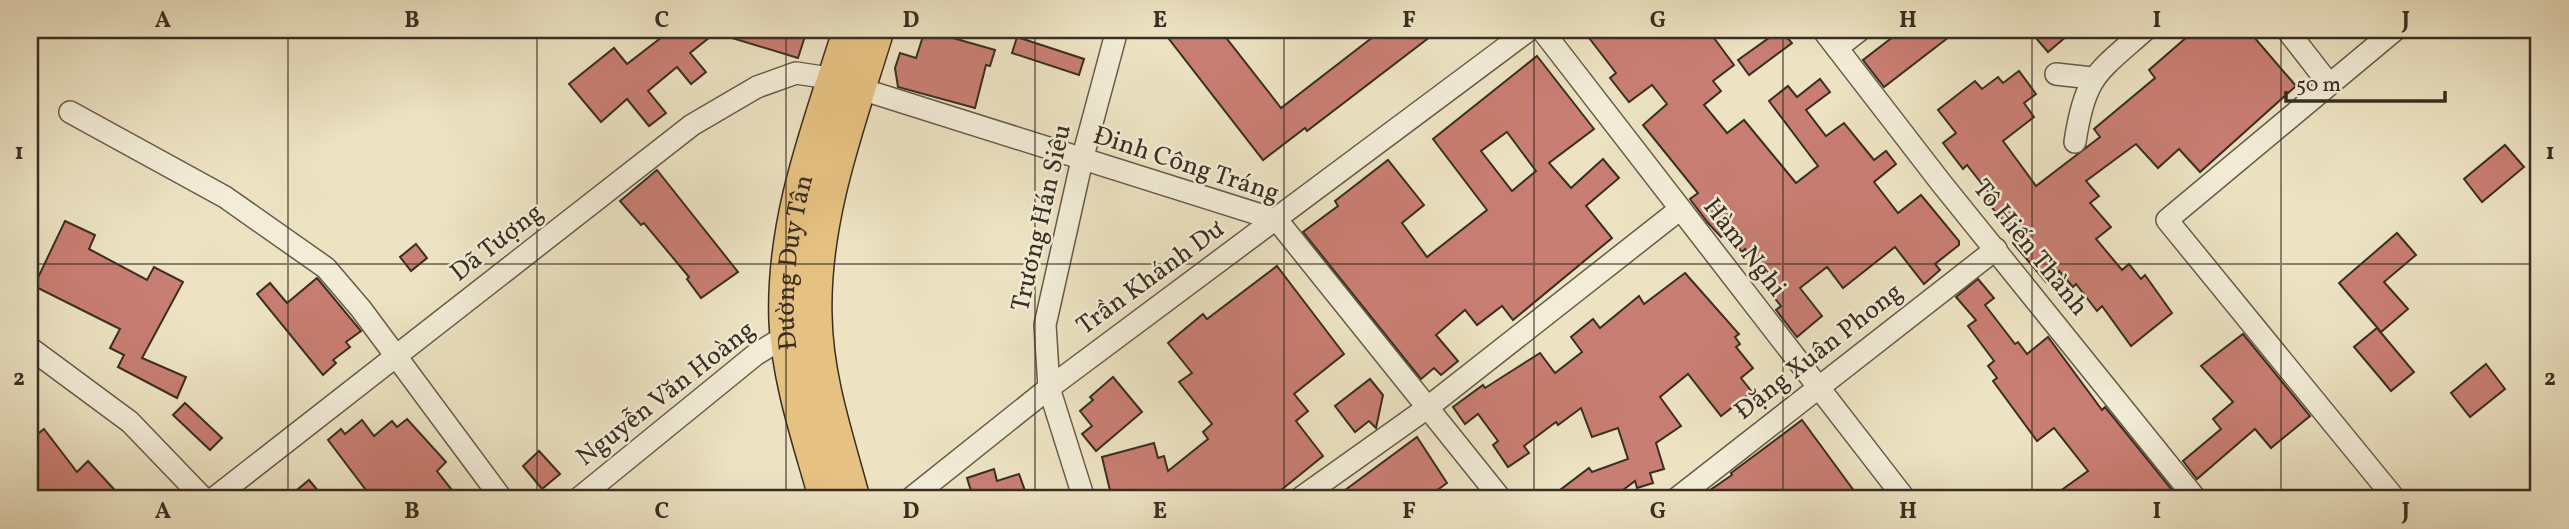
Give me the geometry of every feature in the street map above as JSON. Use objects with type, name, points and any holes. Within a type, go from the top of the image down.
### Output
[{"type":"main road","name":"Đường Duy Tân","points":[[851,30],[847,83],[818,249],[813,316],[820,379],[852,499]]},
{"type":"main road","name":"Đường Duy Tân","points":[[827,499],[796,386],[789,334],[790,250],[800,194],[847,83],[876,30]]},
{"type":"street","name":"Trương Hán Siêu","points":[[1084,499],[1049,387],[1045,325],[1082,160],[1116,30]]},
{"type":"street","name":"Trần Khánh Dư","points":[[910,499],[1049,387],[1529,30]]},
{"type":"street","name":"Hàm Nghi","points":[[1542,30],[1905,499]]},
{"type":"street","name":"Tô Hiến Thành","points":[[1823,30],[2195,499]]},
{"type":"street","points":[[1837,48],[1860,30]]},
{"type":"street","points":[[2075,142],[2081,102],[2092,78],[2145,30]]},
{"type":"street","points":[[2287,30],[2329,85]]},
{"type":"street","points":[[2395,30],[2166,220],[2395,499]]},
{"type":"street","name":"Dã Tượng","points":[[213,499],[692,125],[757,87],[796,73],[847,83]]},
{"type":"street","points":[[2056,74],[2092,78]]},
{"type":"street","name":"Đinh Công Tráng","points":[[847,83],[1277,220],[1501,499]]},
{"type":"street","points":[[69,112],[225,197],[303,249],[326,268],[397,357],[502,499]]},
{"type":"street","points":[[1299,499],[1427,408],[1679,210]]},
{"type":"street","name":"Đặng Xuân Phong","points":[[1676,499],[1996,249]]},
{"type":"street","name":"Nguyễn Văn Hoàng","points":[[578,499],[755,355],[789,334]]},
{"type":"street","points":[[30,348],[130,422],[204,499]]},
{"type":"building","points":[[671,30],[719,30],[690,53],[706,72],[691,84],[677,67],[648,91],[666,113],[649,126],[627,99],[601,122],[569,84],[614,48],[627,64]]},
{"type":"building","points":[[720,30],[807,30],[798,58],[719,34]]},
{"type":"building","points":[[925,30],[995,50],[990,66],[986,65],[975,108],[898,87],[895,68],[900,53],[916,58]]},
{"type":"building","points":[[1162,30],[1220,30],[1281,108],[1382,30],[1439,30],[1307,131],[1305,128],[1263,160]]},
{"type":"building","points":[[1583,30],[1708,30],[1734,65],[1713,81],[1721,91],[1704,105],[1727,133],[1744,120],[1796,183],[1818,166],[1769,101],[1788,86],[1797,97],[1820,79],[1830,92],[1806,110],[1826,136],[1844,123],[1874,160],[1886,151],[1896,164],[1874,182],[1898,213],[1921,195],[1959,241],[1959,245],[1935,264],[1940,270],[1924,284],[1895,247],[1843,288],[1827,267],[1800,288],[1822,316],[1797,337],[1776,310],[1781,306],[1766,288],[1772,283],[1745,249],[1742,252],[1726,233],[1721,237],[1708,223],[1690,199],[1698,193],[1643,125],[1667,104],[1652,85],[1629,102],[1610,78],[1616,73]]},
{"type":"building","points":[[1780,30],[1792,43],[1749,75],[1738,60]]},
{"type":"building","points":[[1902,30],[1958,30],[1884,87],[1863,60]]},
{"type":"building","points":[[2029,30],[2074,30],[2048,52]]},
{"type":"building","points":[[2195,30],[2248,30],[2296,86],[2200,172],[2179,149],[2158,168],[2136,144],[2086,181],[2099,196],[2090,203],[2111,227],[2096,239],[2122,270],[2129,264],[2141,279],[2145,275],[2172,313],[2131,346],[2102,306],[2097,311],[2076,284],[2073,287],[2059,271],[2046,282],[2013,243],[2016,241],[1987,201],[1992,197],[1967,165],[1963,169],[1943,143],[1956,133],[1938,110],[1975,81],[1982,89],[1998,77],[2003,83],[2019,71],[2036,94],[2024,103],[2034,117],[2003,141],[2036,186],[2100,137],[2094,129],[2155,78],[2149,70]]},
{"type":"building","points":[[1017,37],[1084,59],[1079,75],[1012,53]]},
{"type":"building","points":[[1537,56],[1594,129],[1549,163],[1571,188],[1603,159],[1619,178],[1586,206],[1612,238],[1513,320],[1502,306],[1477,325],[1465,310],[1436,335],[1458,361],[1441,375],[1434,368],[1421,379],[1303,232],[1338,206],[1335,201],[1388,160],[1424,205],[1402,223],[1427,257],[1487,210],[1433,139]],"holes":[[[1507,132],[1536,171],[1512,191],[1481,151]]]},
{"type":"building","points":[[2505,145],[2524,167],[2482,202],[2464,179]]},
{"type":"building","points":[[657,170],[738,272],[701,298],[687,279],[689,277],[644,223],[641,225],[620,201]]},
{"type":"building","points":[[65,221],[95,235],[89,249],[147,280],[154,267],[183,282],[142,358],[186,377],[177,398],[118,367],[124,355],[110,348],[120,329],[34,286]]},
{"type":"building","points":[[2397,233],[2416,255],[2384,282],[2408,309],[2381,332],[2339,283]]},
{"type":"building","points":[[416,244],[427,258],[411,271],[400,257]]},
{"type":"building","points":[[1277,266],[1344,354],[1294,394],[1308,411],[1296,421],[1323,456],[1270,499],[1112,499],[1102,457],[1154,443],[1158,458],[1164,456],[1168,471],[1208,439],[1203,432],[1212,424],[1179,382],[1192,373],[1168,343],[1203,314],[1207,319]]},
{"type":"building","points":[[1685,273],[1739,334],[1735,337],[1740,344],[1736,347],[1753,368],[1741,378],[1752,392],[1721,416],[1688,374],[1660,397],[1681,426],[1656,443],[1664,469],[1650,473],[1653,483],[1637,488],[1635,481],[1611,499],[1567,499],[1560,490],[1589,468],[1592,472],[1628,459],[1618,428],[1592,437],[1581,408],[1558,425],[1556,422],[1524,446],[1529,453],[1508,467],[1493,445],[1498,441],[1478,414],[1465,424],[1453,407],[1483,385],[1485,388],[1540,353],[1555,373],[1582,352],[1571,337],[1593,319],[1600,328],[1639,296],[1644,304]]},
{"type":"building","points":[[317,278],[361,331],[346,342],[350,347],[333,360],[336,363],[323,375],[257,294],[270,283],[287,303]]},
{"type":"building","points":[[1978,279],[1994,298],[1985,305],[2015,344],[2018,342],[2027,354],[2048,337],[2102,410],[2105,407],[2177,496],[2172,499],[2049,499],[2088,471],[2054,428],[2037,441],[1993,381],[1997,378],[1988,366],[1994,361],[1968,326],[1976,320],[1956,297]]},
{"type":"building","points":[[2377,328],[2414,372],[2391,391],[2354,347]]},
{"type":"building","points":[[2243,334],[2310,416],[2271,448],[2255,429],[2197,479],[2183,461],[2221,429],[2213,419],[2233,402],[2201,366]]},
{"type":"building","points":[[2486,364],[2505,389],[2470,417],[2451,393]]},
{"type":"building","points":[[1113,377],[1142,412],[1096,451],[1082,434],[1092,426],[1080,411],[1093,400],[1090,397]]},
{"type":"building","points":[[1370,379],[1383,395],[1376,428],[1369,421],[1355,432],[1335,406]]},
{"type":"building","points":[[185,403],[222,438],[210,450],[173,415]]},
{"type":"building","points":[[407,419],[446,462],[437,471],[459,499],[384,499],[378,493],[372,498],[328,440],[341,429],[345,434],[362,420],[374,436],[392,421],[397,427]]},
{"type":"building","points":[[1802,420],[1860,499],[1697,499],[1732,475],[1731,473]]},
{"type":"building","points":[[44,429],[77,472],[88,461],[123,499],[30,499],[30,440]]},
{"type":"building","points":[[1417,437],[1447,483],[1436,491],[1441,499],[1333,499]]},
{"type":"building","points":[[539,451],[560,474],[542,489],[523,466]]},
{"type":"building","points":[[994,469],[997,481],[1019,474],[1028,499],[954,499],[971,491],[967,478]]},
{"type":"building","points":[[309,480],[325,499],[286,499]]}]
